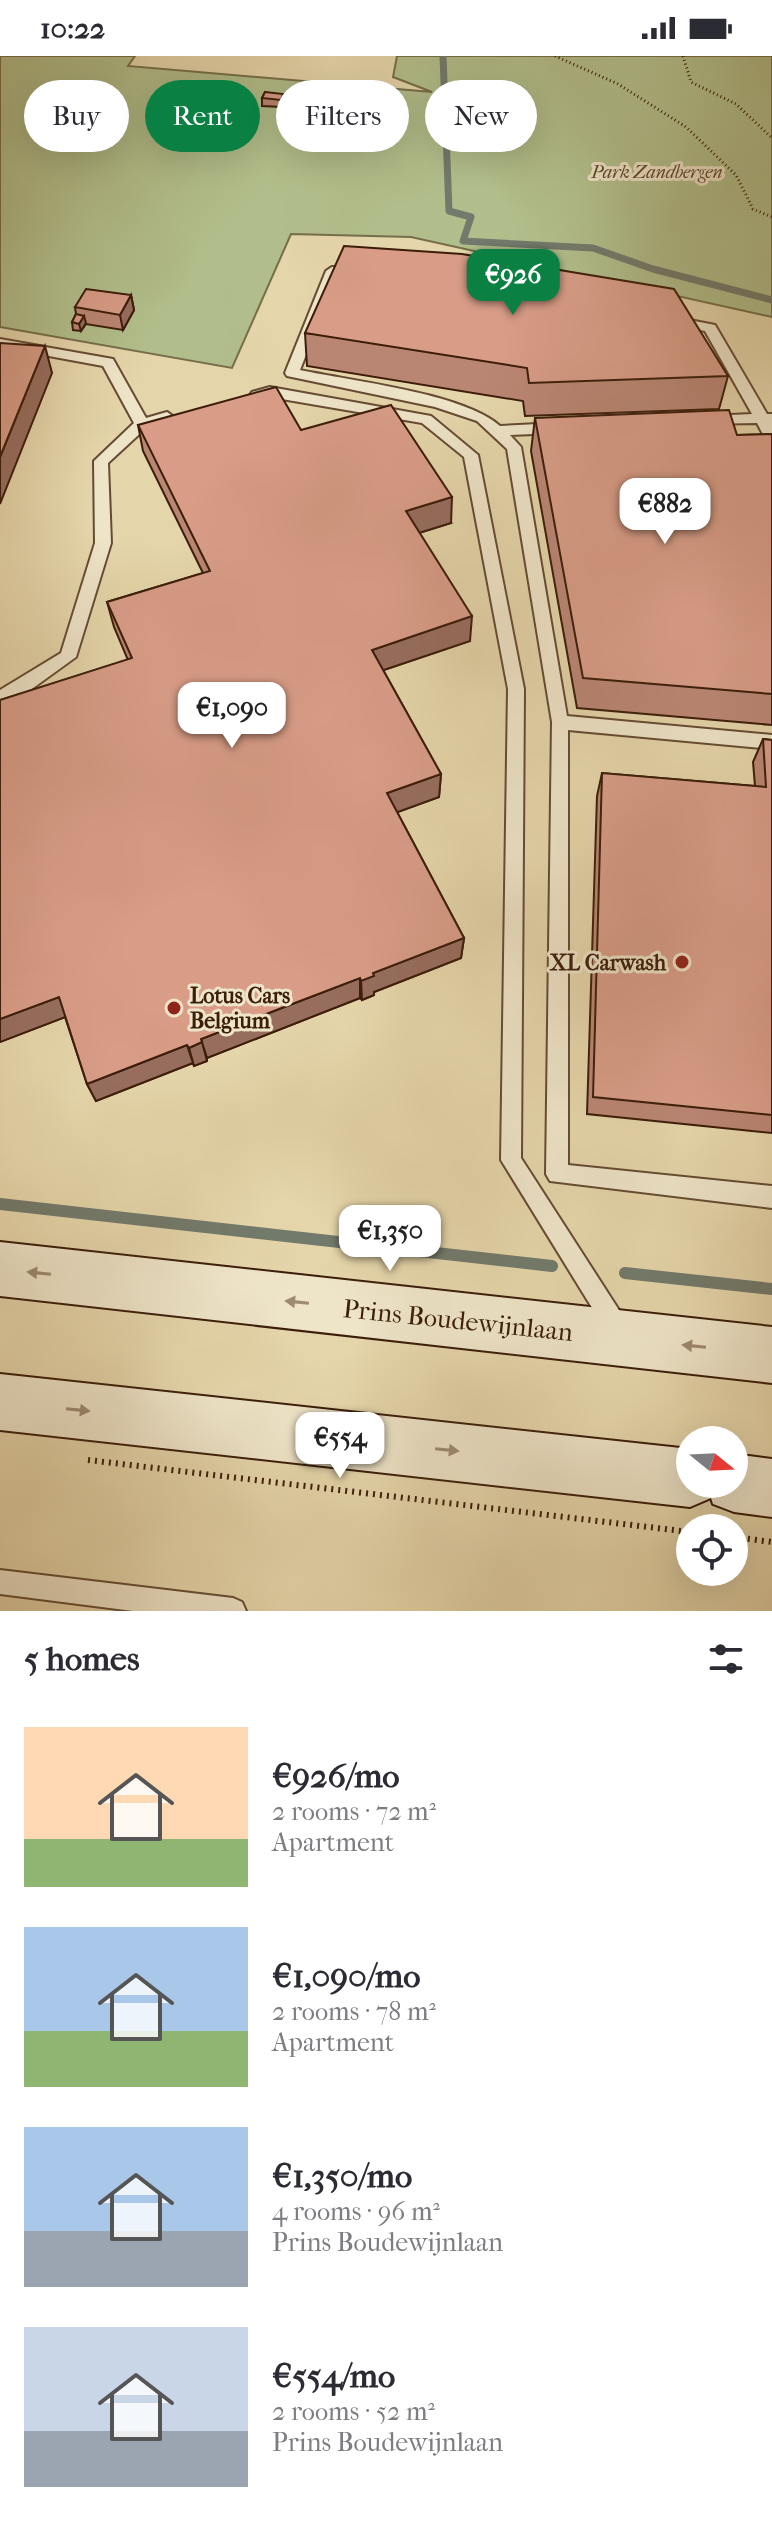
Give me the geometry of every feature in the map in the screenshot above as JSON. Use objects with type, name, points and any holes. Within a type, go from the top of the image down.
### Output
[{"type":"main road","name":"Prins Boudewijnlaan","points":[[0,1269],[772,1355]]},
{"type":"main road","points":[[0,1402],[676,1476]]},
{"type":"main road","points":[[748,1485],[772,1488]]},
{"type":"lane","points":[[369,272],[332,271],[292,373],[437,403],[482,418],[514,447],[560,722],[557,1174],[772,1197]]},
{"type":"lane","points":[[663,318],[710,328],[767,418],[772,439]]},
{"type":"lane","points":[[0,343],[108,362],[142,424]]},
{"type":"lane","points":[[242,399],[270,392],[426,419],[471,455],[516,689],[511,1160],[624,1338]]},
{"type":"lane","points":[[0,697],[16,691],[68,657],[103,543],[101,461],[142,424],[184,413]]},
{"type":"lane","points":[[700,421],[767,418]]},
{"type":"lane","points":[[497,431],[575,427]]},
{"type":"lane","points":[[560,722],[772,742]]},
{"type":"lane","points":[[0,1582],[233,1611]]},
{"type":"path","points":[[555,56],[618,84],[686,127],[736,175],[753,209],[772,217]]},
{"type":"path","points":[[683,56],[691,82],[721,94],[748,114],[761,133],[772,138]]},
{"type":"path","points":[[76,1458],[676,1530]]},
{"type":"path","points":[[748,1539],[772,1542]]},
{"type":"green space","name":"Park Zandbergen","points":[[0,56],[135,56],[128,66],[292,80],[276,80],[276,152],[409,152],[409,90],[425,91],[425,152],[537,152],[537,80],[425,80],[425,89],[409,83],[409,80],[393,77],[397,56],[772,56],[772,317],[411,237],[291,234],[232,368],[0,327]]},
{"type":"building","points":[[265,92],[276,93],[276,99],[262,98]]},
{"type":"building","points":[[344,246],[462,254],[674,289],[728,376],[529,383],[527,368],[305,333]]},
{"type":"building","points":[[86,289],[131,295],[120,315],[75,307]]},
{"type":"building","points":[[76,314],[84,316],[79,324],[72,322]]},
{"type":"building","points":[[0,343],[45,346],[0,457]]},
{"type":"building","points":[[276,387],[301,430],[391,405],[452,497],[406,511],[472,616],[372,650],[441,774],[387,793],[464,938],[373,973],[374,976],[361,981],[360,978],[201,1039],[202,1042],[189,1048],[187,1045],[87,1084],[59,997],[0,1019],[0,700],[132,658],[107,602],[210,571],[138,425]]},
{"type":"building","points":[[729,410],[737,435],[772,434],[772,694],[583,678],[535,418]]},
{"type":"building","name":"XL Carwash","points":[[763,739],[772,740],[772,1115],[593,1097],[602,773],[766,787]]},
{"type":"waterway","points":[[443,56],[449,211],[471,217],[463,241],[593,248],[653,269],[772,300]]},
{"type":"waterway","points":[[0,1204],[552,1266]]},
{"type":"waterway","points":[[625,1273],[772,1289]]},
{"type":"place","name":"XL Carwash","points":[[682,962]]},
{"type":"place","name":"Lotus Cars Belgium","points":[[174,1008]]}]
